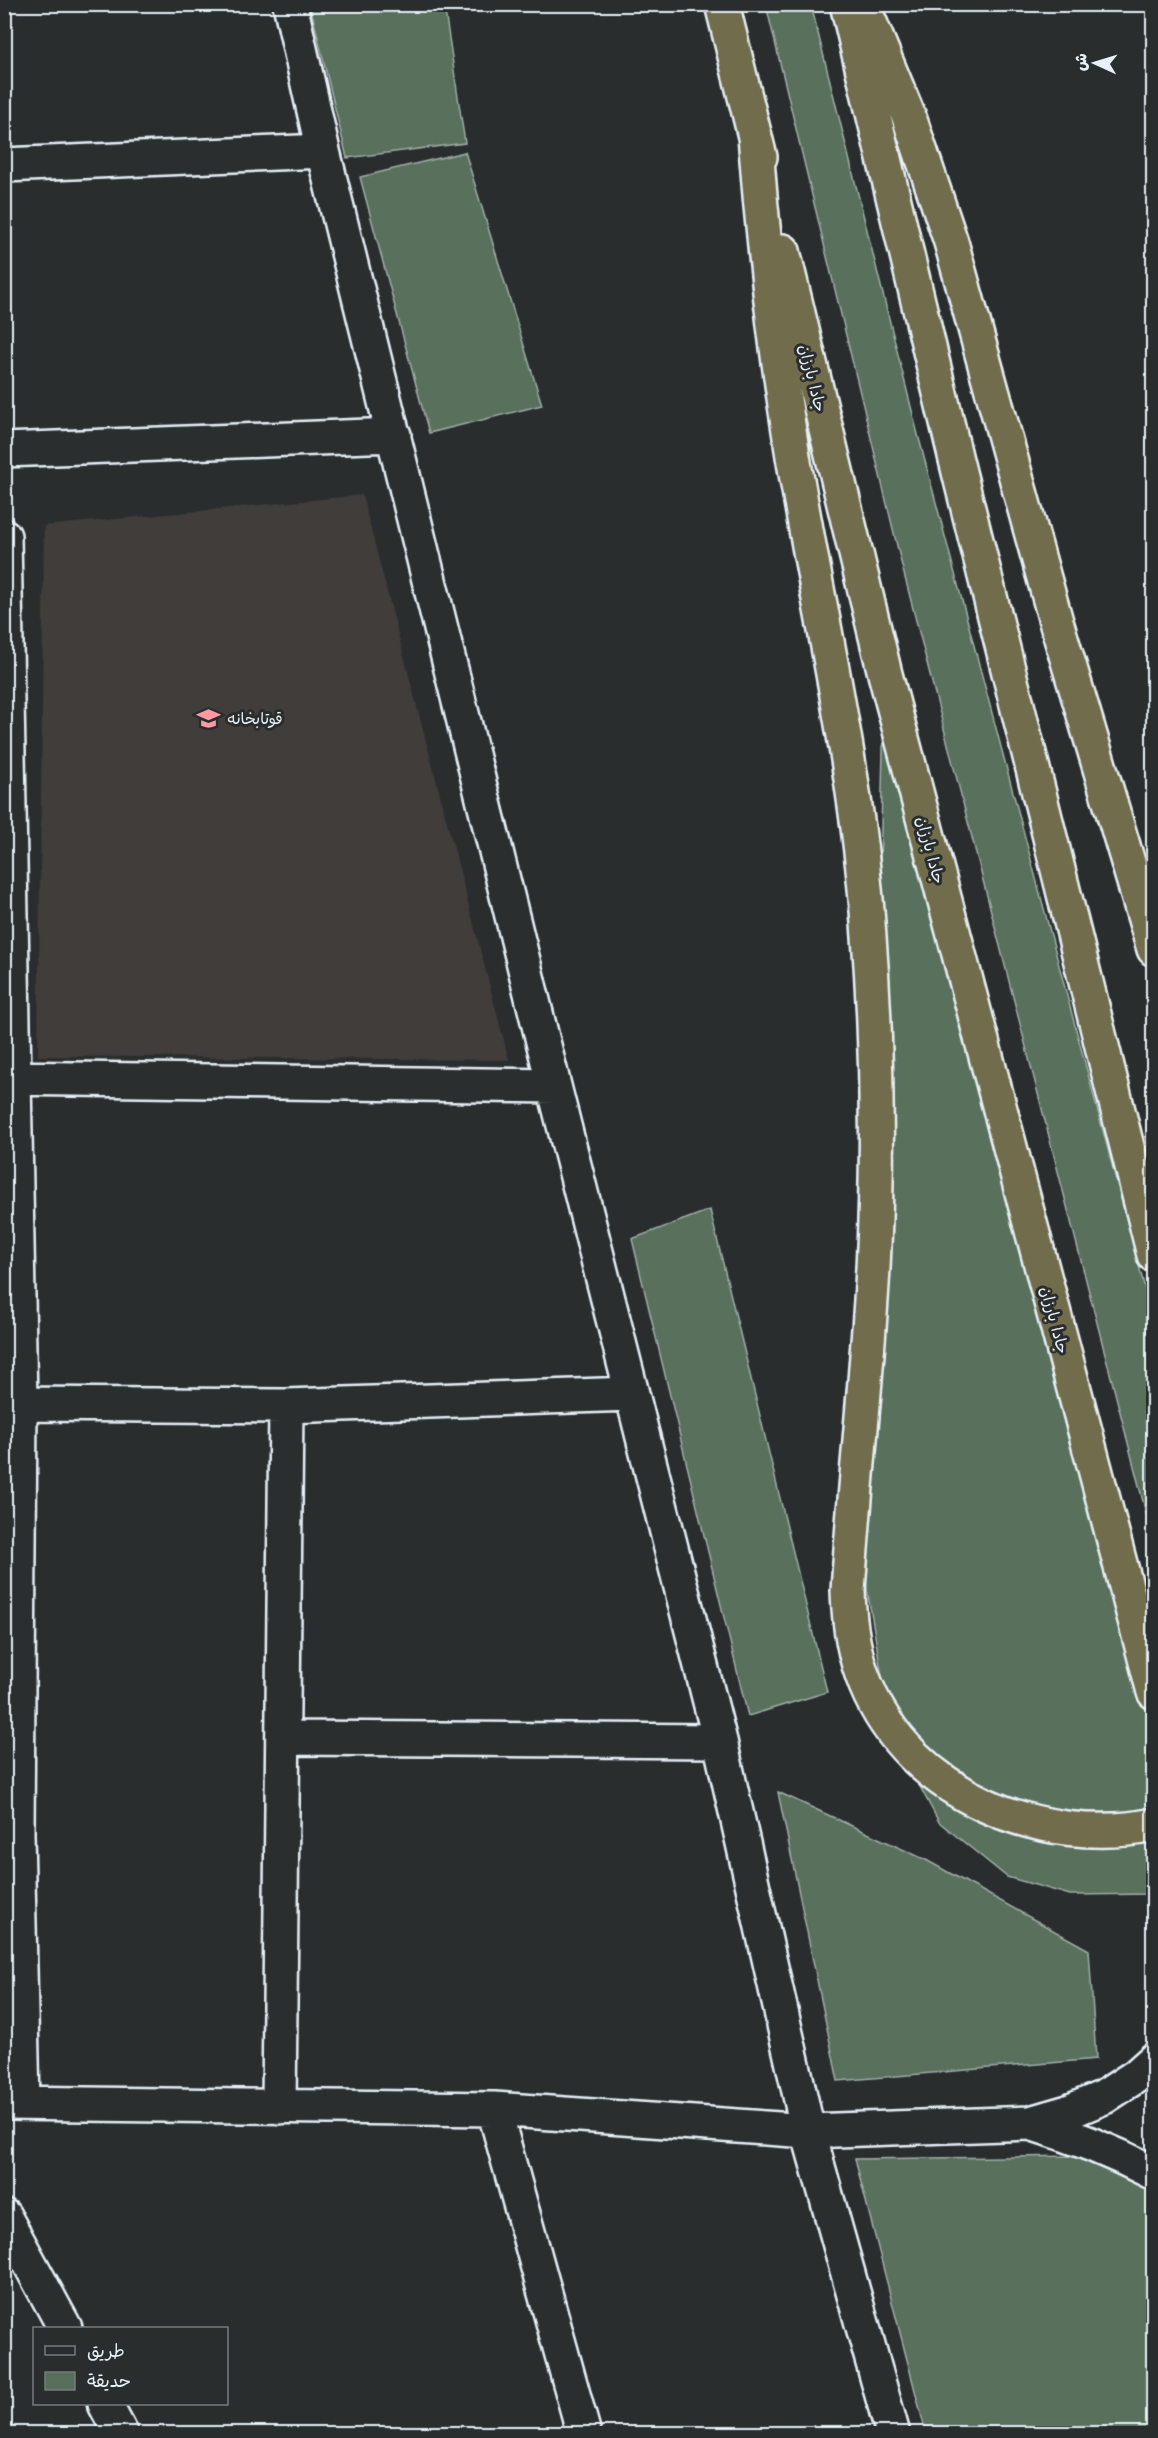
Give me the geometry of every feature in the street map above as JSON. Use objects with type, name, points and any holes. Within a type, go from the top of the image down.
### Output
[{"type":"highway","name":"جادا بارزان","points":[[722,4],[885,674],[1154,1692]]},
{"type":"highway","points":[[847,4],[956,460],[1154,1255]]},
{"type":"highway","points":[[862,4],[912,128],[948,232],[1055,618],[1154,949]]},
{"type":"highway","points":[[755,136],[764,246],[778,359],[793,453],[842,714],[855,807],[868,931],[876,1126],[873,1264],[848,1591],[849,1624],[856,1656],[866,1686],[881,1715],[899,1740],[943,1780],[980,1802],[1034,1823],[1069,1830],[1100,1832],[1154,1825]]},
{"type":"street","points":[[290,4],[323,151],[554,1086],[720,1742],[808,2131],[893,2433]]},
{"type":"street","points":[[4,165],[323,151]]},
{"type":"street","points":[[4,450],[394,435]]},
{"type":"street","points":[[4,536],[9,1078],[20,1404],[11,1833],[14,2103],[494,2109],[808,2131],[1030,2123],[1068,2112],[1104,2097],[1136,2076],[1154,2060]]},
{"type":"street","points":[[9,1078],[554,1086]]},
{"type":"street","points":[[20,1404],[286,1406],[632,1394]]},
{"type":"street","points":[[279,2106],[286,1406]]},
{"type":"street","points":[[283,1738],[720,1742]]},
{"type":"street","points":[[494,2109],[584,2433]]},
{"type":"street","points":[[1030,2123],[1074,2136],[1116,2153],[1154,2173]]},
{"type":"street","points":[[4,2216],[64,2327]]},
{"type":"street","points":[[106,2405],[121,2433]]},
{"type":"shaded area","points":[[362,495],[509,1060],[38,1056],[44,526]]},
{"type":"green space","points":[[310,5],[444,5],[465,143],[347,158]]},
{"type":"green space","points":[[766,5],[811,5],[917,431],[1153,1319],[1153,1540],[901,562]]},
{"type":"green space","points":[[465,152],[542,405],[429,433],[360,177]]},
{"type":"green space","points":[[885,674],[1153,1692],[1153,1894],[1070,1895],[1007,1877],[939,1822],[892,1735],[862,1560]]},
{"type":"green space","points":[[710,1210],[827,1692],[748,1716],[632,1239]]},
{"type":"green space","points":[[778,1792],[926,1860],[1089,1950],[1096,2059],[838,2081]]},
{"type":"green space","points":[[1153,2155],[1153,2433],[926,2433],[855,2159]]},
{"type":"place","name":"قوتابخانه","points":[[209,718]]}]
